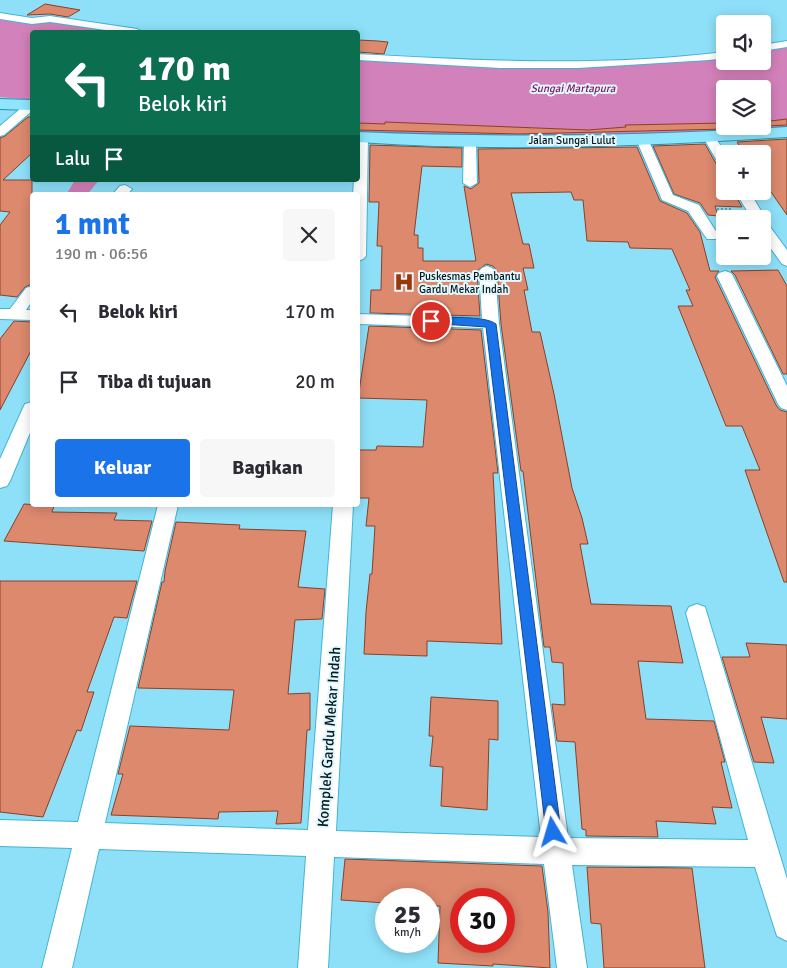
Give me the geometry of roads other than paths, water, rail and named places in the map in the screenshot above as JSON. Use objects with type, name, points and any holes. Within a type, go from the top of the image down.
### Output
[{"type":"main road","points":[[0,104],[28,109]]},
{"type":"main road","name":"Jalan Sungai Lulut","points":[[360,137],[470,140],[642,139],[787,132]]},
{"type":"street","points":[[0,16],[32,21],[50,19],[124,30]]},
{"type":"street","points":[[771,47],[787,44]]},
{"type":"street","points":[[360,57],[500,65],[578,65],[716,57]]},
{"type":"street","points":[[0,132],[28,109]]},
{"type":"street","points":[[709,137],[716,148]]},
{"type":"street","points":[[642,139],[667,197],[679,204],[694,208],[712,236]]},
{"type":"street","points":[[470,140],[470,182]]},
{"type":"street","points":[[771,237],[787,261]]},
{"type":"street","points":[[487,271],[491,324],[572,968]]},
{"type":"street","points":[[725,276],[787,404]]},
{"type":"street","points":[[7,315],[30,293]]},
{"type":"street","points":[[7,315],[30,315]]},
{"type":"street","points":[[360,319],[467,321],[491,324]]},
{"type":"street","points":[[0,481],[30,413]]},
{"type":"street","points":[[57,968],[168,507]]},
{"type":"street","name":"Komplek Gardu Mekar Indah","points":[[313,968],[343,507]]},
{"type":"street","points":[[697,613],[787,926]]},
{"type":"street","points":[[0,833],[556,851],[712,854],[765,853]]},
{"type":"water","points":[[0,13],[115,30],[30,30],[30,100],[0,97]]},
{"type":"water","name":"Sungai Martapura","points":[[787,45],[787,129],[771,130],[771,80],[716,80],[716,132],[563,138],[439,136],[360,132],[360,59],[582,67],[716,57],[716,70],[771,70],[771,48]]},
{"type":"water","points":[[74,182],[97,182],[89,192],[68,192]]},
{"type":"place","name":"Puskesmas Pembantu Gardu Mekar Indah","points":[[404,282]]}]
